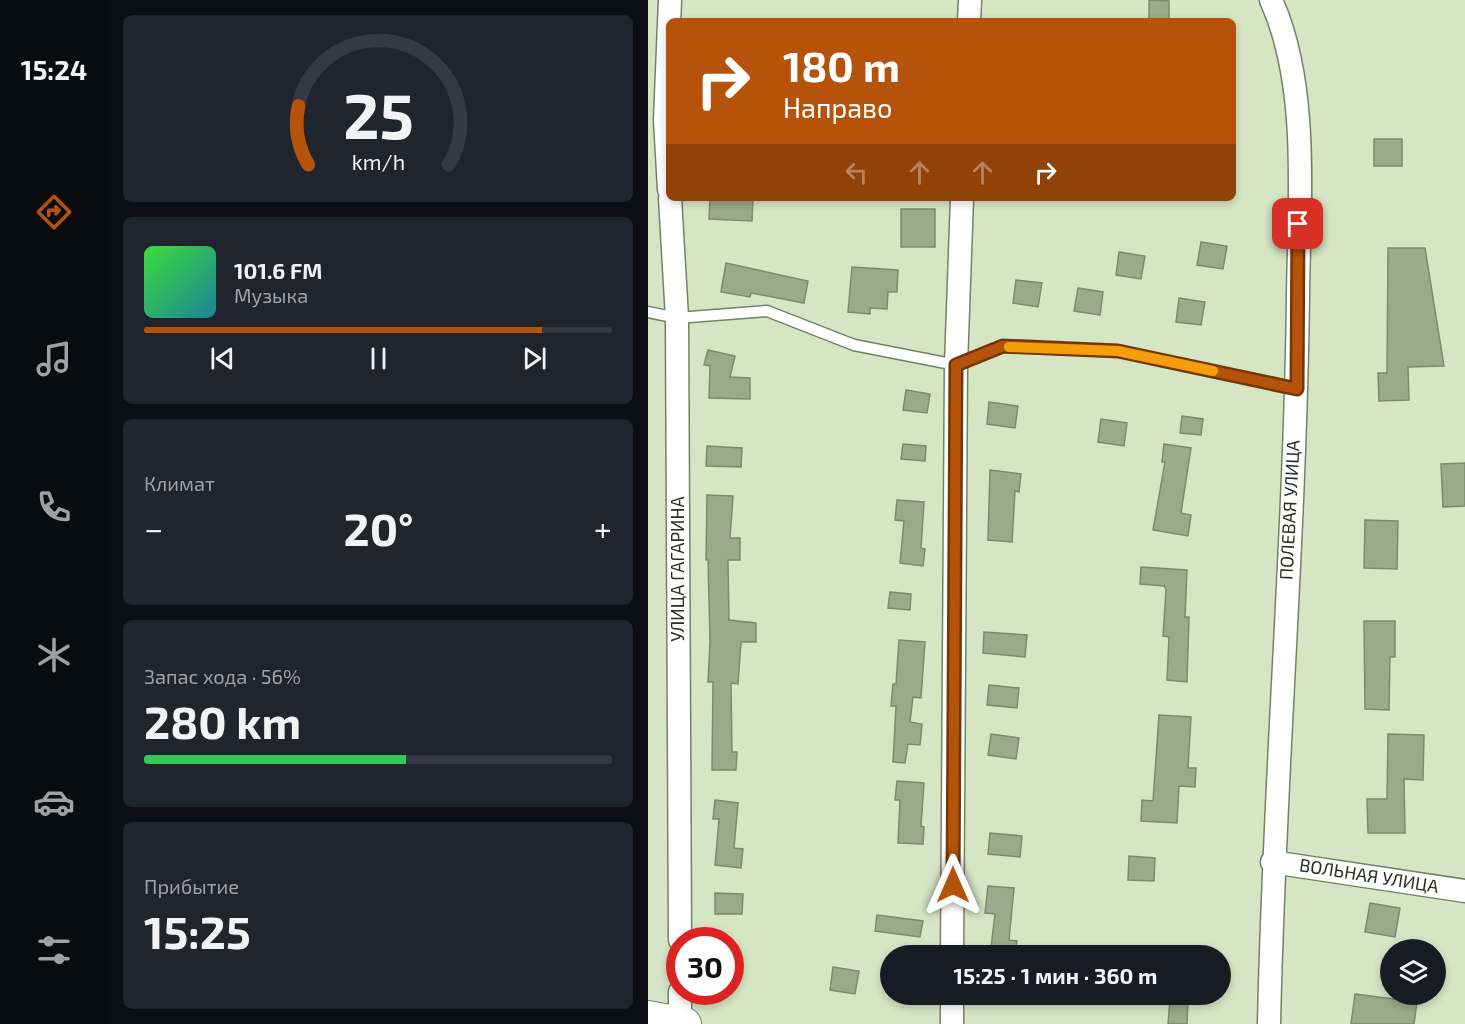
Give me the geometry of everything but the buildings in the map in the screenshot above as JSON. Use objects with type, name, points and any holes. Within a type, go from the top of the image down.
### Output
[{"type":"main road","points":[[648,1017],[682,1024]]},
{"type":"street","points":[[669,18],[670,0]]},
{"type":"street","points":[[969,18],[970,0]]},
{"type":"street","name":"ПОЛЕВАЯ УЛИЦА","points":[[1269,1024],[1272,862],[1297,389],[1299,130],[1283,27],[1271,0]]},
{"type":"street","points":[[666,96],[666,137]]},
{"type":"street","name":"УЛИЦА ГАГАРИНА","points":[[669,201],[676,318],[680,927]]},
{"type":"street","points":[[952,945],[956,365],[962,201]]},
{"type":"street","name":"ВОЛЬНАЯ УЛИЦА","points":[[1272,862],[1465,891]]},
{"type":"street","points":[[681,1005],[682,1024]]},
{"type":"street","points":[[952,1005],[952,1024]]},
{"type":"lane","points":[[648,312],[676,318],[767,311],[854,345],[956,365],[1003,346],[1118,351],[1297,389]]},
{"type":"slow traffic","points":[[1009,347],[1118,351],[1213,371]]},
{"type":"route","points":[[953,885],[956,365],[1003,346],[1118,351],[1297,389],[1298,224]]}]
